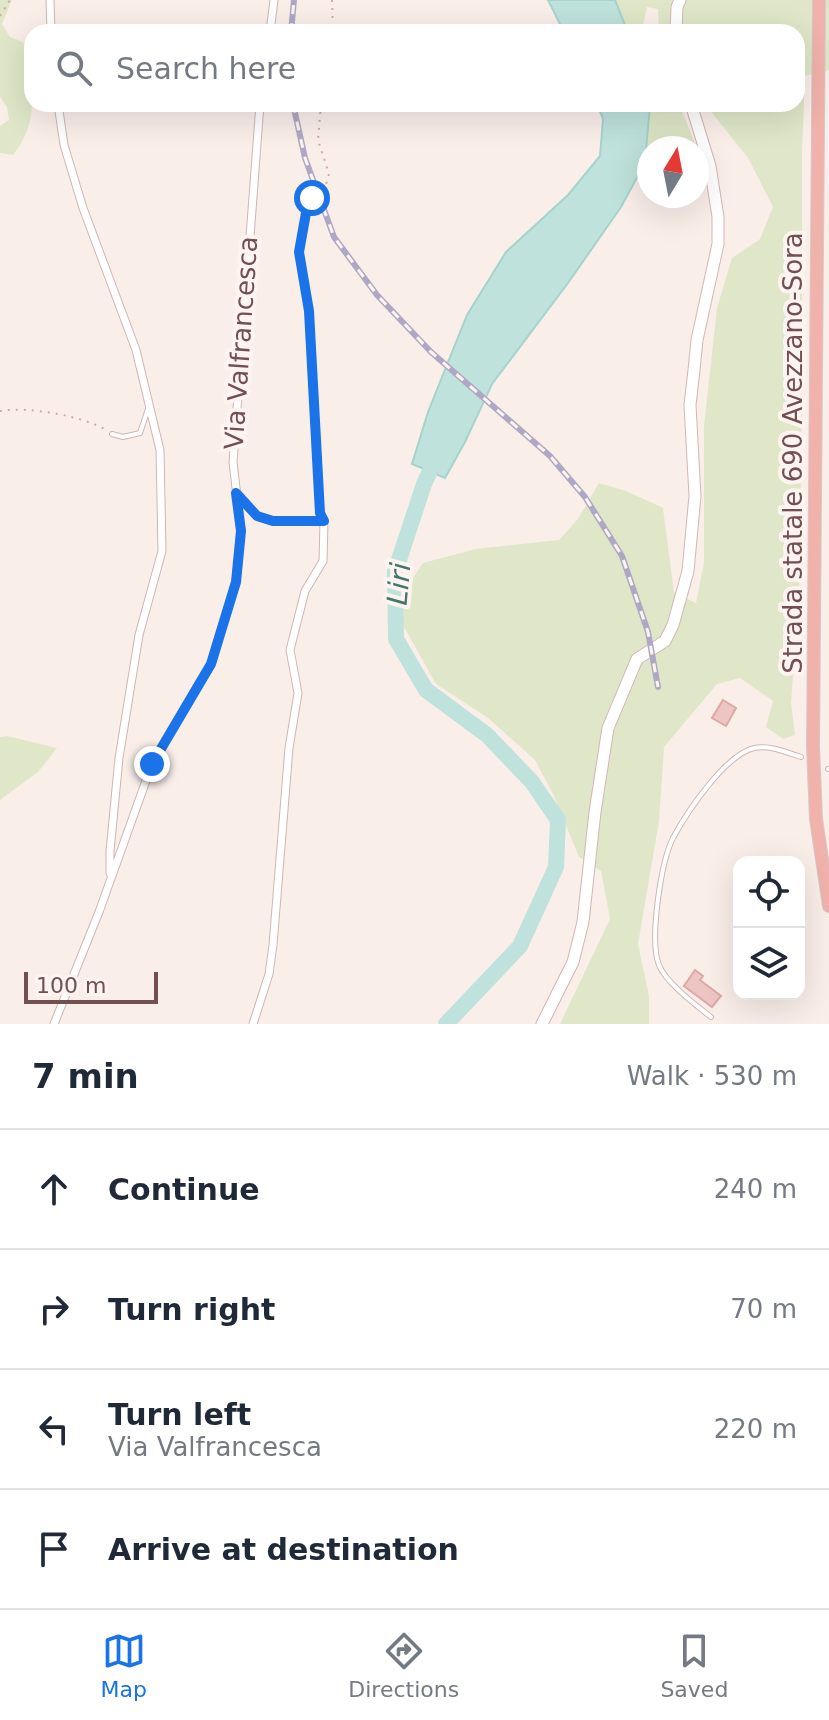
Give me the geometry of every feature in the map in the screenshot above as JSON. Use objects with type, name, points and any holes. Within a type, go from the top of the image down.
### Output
[{"type":"highway","name":"Strada statale 690 Avezzano-Sora","points":[[819,0],[813,747],[816,819],[829,906]]},
{"type":"main road","points":[[676,24],[680,0]]},
{"type":"main road","points":[[542,1024],[573,962],[583,922],[608,728],[637,659],[665,641],[688,571],[695,496],[692,382],[697,340],[718,244],[718,217],[710,166],[693,112]]},
{"type":"street","points":[[50,0],[51,24]]},
{"type":"street","points":[[271,24],[274,0]]},
{"type":"street","points":[[59,112],[64,145],[79,195],[136,350],[160,450],[162,551],[139,635],[110,851],[110,879]]},
{"type":"street","name":"Via Valfrancesca","points":[[54,1024],[152,764],[211,664],[236,582],[241,531],[233,462],[259,112]]},
{"type":"street","points":[[236,493],[257,516],[273,521],[324,521],[323,561],[305,591],[290,650],[298,693],[289,748],[273,945],[269,974],[253,1024]]},
{"type":"lane","points":[[112,434],[123,437],[140,433],[149,403]]},
{"type":"lane","points":[[711,1017],[690,1000],[659,965],[655,924],[672,840],[713,779],[731,759],[754,748],[774,748],[801,757]]},
{"type":"path","points":[[0,16],[10,0]]},
{"type":"path","points":[[332,0],[333,24]]},
{"type":"path","points":[[320,112],[318,140],[329,174],[325,188]]},
{"type":"path","points":[[312,198],[299,252],[309,311],[320,513],[324,521]]},
{"type":"path","points":[[0,411],[69,417],[98,424],[112,434]]},
{"type":"green space","points":[[0,0],[12,0],[2,24],[10,37],[24,43],[24,112],[31,112],[25,135],[13,155],[0,153],[0,126],[9,120],[7,107],[0,97]]},
{"type":"green space","points":[[615,0],[829,0],[829,70],[805,76],[805,24],[659,24],[658,9],[647,7],[643,24],[625,24]]},
{"type":"green space","points":[[649,112],[682,112],[692,136],[648,136]]},
{"type":"green space","points":[[711,112],[804,112],[799,598],[791,703],[795,735],[783,739],[766,727],[773,701],[740,678],[717,684],[664,747],[659,821],[638,944],[649,996],[649,1024],[560,1024],[610,919],[601,871],[579,857],[535,760],[488,718],[436,684],[403,625],[404,591],[423,563],[476,549],[559,540],[578,519],[599,483],[663,508],[674,592],[696,603],[704,563],[704,426],[717,308],[732,258],[760,239],[773,207],[748,158]]},
{"type":"green space","points":[[0,737],[57,748],[38,772],[0,800]]},
{"type":"water","points":[[548,0],[615,0],[625,24],[560,24]]},
{"type":"water","points":[[600,112],[649,112],[647,136],[637,136],[637,178],[621,207],[492,384],[445,478],[412,464],[428,412],[467,315],[506,252],[568,195],[600,156],[603,119]]},
{"type":"building","points":[[723,700],[736,708],[726,726],[712,718]]},
{"type":"building","points":[[695,970],[703,976],[700,980],[721,996],[712,1007],[684,986]]},
{"type":"waterway","name":"Liri","points":[[438,454],[424,484],[395,572],[396,639],[426,690],[487,735],[532,782],[558,820],[556,867],[520,946],[446,1024]]},
{"type":"railway","points":[[292,24],[294,0]]},
{"type":"railway","points":[[295,112],[305,158],[334,237],[377,295],[431,352],[550,456],[585,497],[622,556],[648,632],[658,687]]},
{"type":"route","points":[[152,764],[211,664],[236,582],[241,531],[236,493],[246,500],[257,516],[273,521],[324,521],[320,513],[309,311],[299,252],[312,198]]}]
